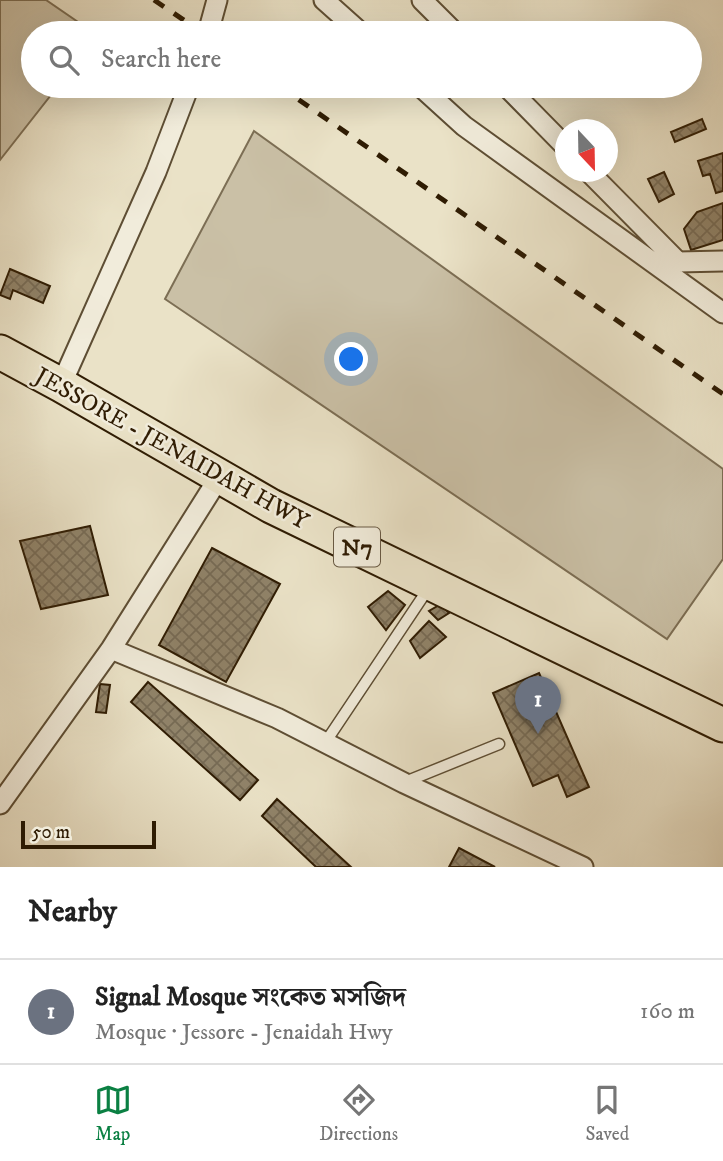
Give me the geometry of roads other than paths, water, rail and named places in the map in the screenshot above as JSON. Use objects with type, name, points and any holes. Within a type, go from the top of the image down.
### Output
[{"type":"highway","name":"JESSORE - JENAIDAH HWY","points":[[0,352],[271,506],[723,725]]},
{"type":"street","points":[[211,21],[217,0]]},
{"type":"street","points":[[324,0],[348,21]]},
{"type":"street","points":[[422,0],[442,21]]},
{"type":"street","points":[[61,385],[156,172],[184,98]]},
{"type":"street","points":[[433,98],[464,126],[723,313]]},
{"type":"street","points":[[518,98],[555,137]]},
{"type":"street","points":[[600,182],[678,262],[723,261]]},
{"type":"street","points":[[0,804],[111,649],[220,477]]},
{"type":"street","points":[[111,649],[277,718],[404,783],[583,867]]},
{"type":"lane","points":[[325,743],[432,583]]},
{"type":"lane","points":[[404,783],[499,744]]},
{"type":"railway","points":[[154,0],[185,21]]},
{"type":"railway","points":[[296,98],[723,394]]},
{"type":"place","name":"Signal Mosque সংকেত মসজিদ","points":[[538,734]]}]
